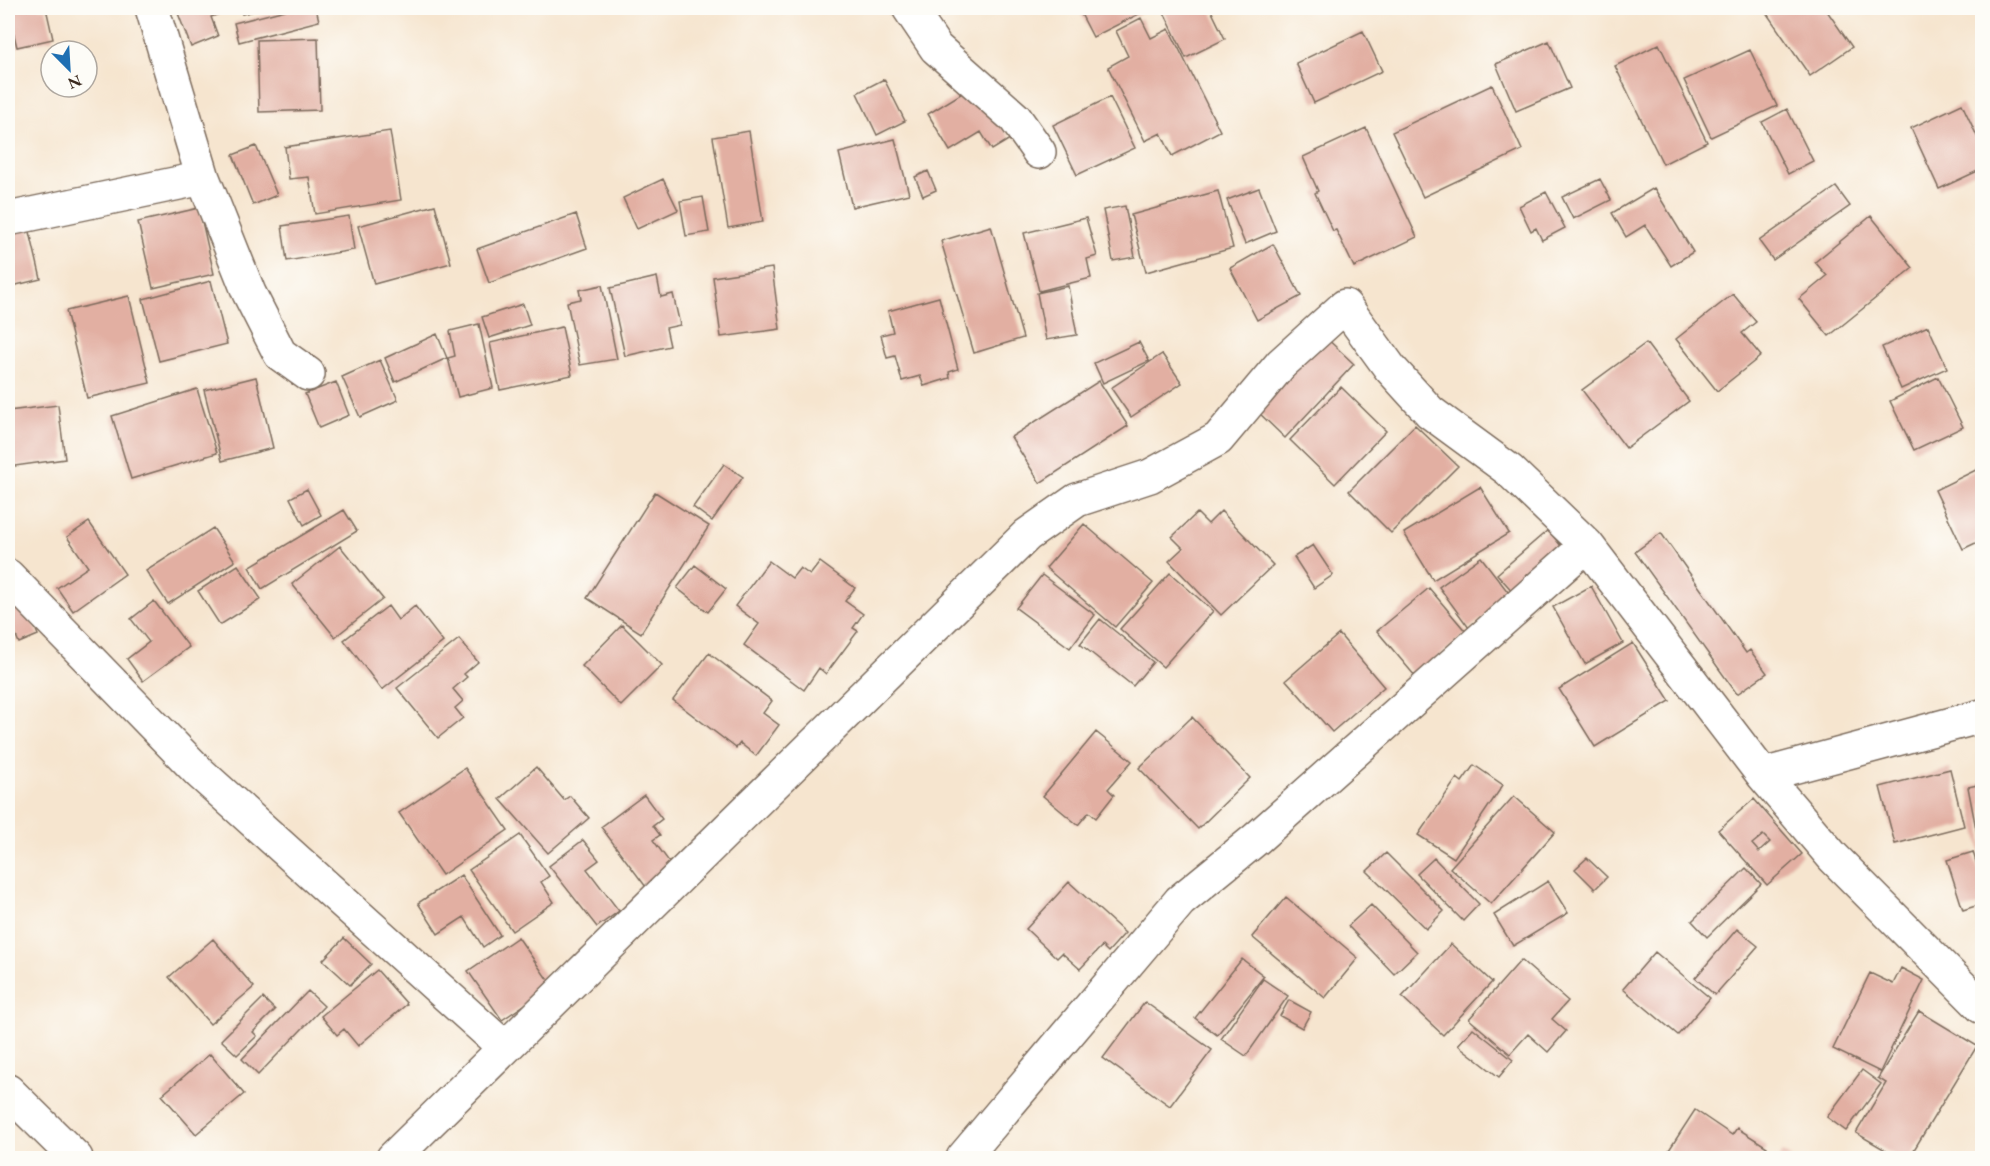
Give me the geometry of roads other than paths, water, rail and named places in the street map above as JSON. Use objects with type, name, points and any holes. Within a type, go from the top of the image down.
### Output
[{"type":"street","points":[[152,8],[203,178],[249,293],[280,354],[308,374]]},
{"type":"street","points":[[909,8],[936,48],[1015,117],[1039,152]]},
{"type":"street","points":[[8,219],[203,178]]},
{"type":"street","points":[[393,1158],[1027,535],[1077,500],[1150,476],[1218,440],[1281,364],[1345,306],[1390,368],[1430,412],[1509,470],[1587,545],[1764,775],[1833,856],[1983,1007]]},
{"type":"street","points":[[963,1158],[1179,901],[1265,831],[1587,545]]},
{"type":"street","points":[[8,576],[200,773],[505,1048]]},
{"type":"street","points":[[1764,775],[1983,716]]},
{"type":"street","points":[[8,1091],[76,1158]]}]
